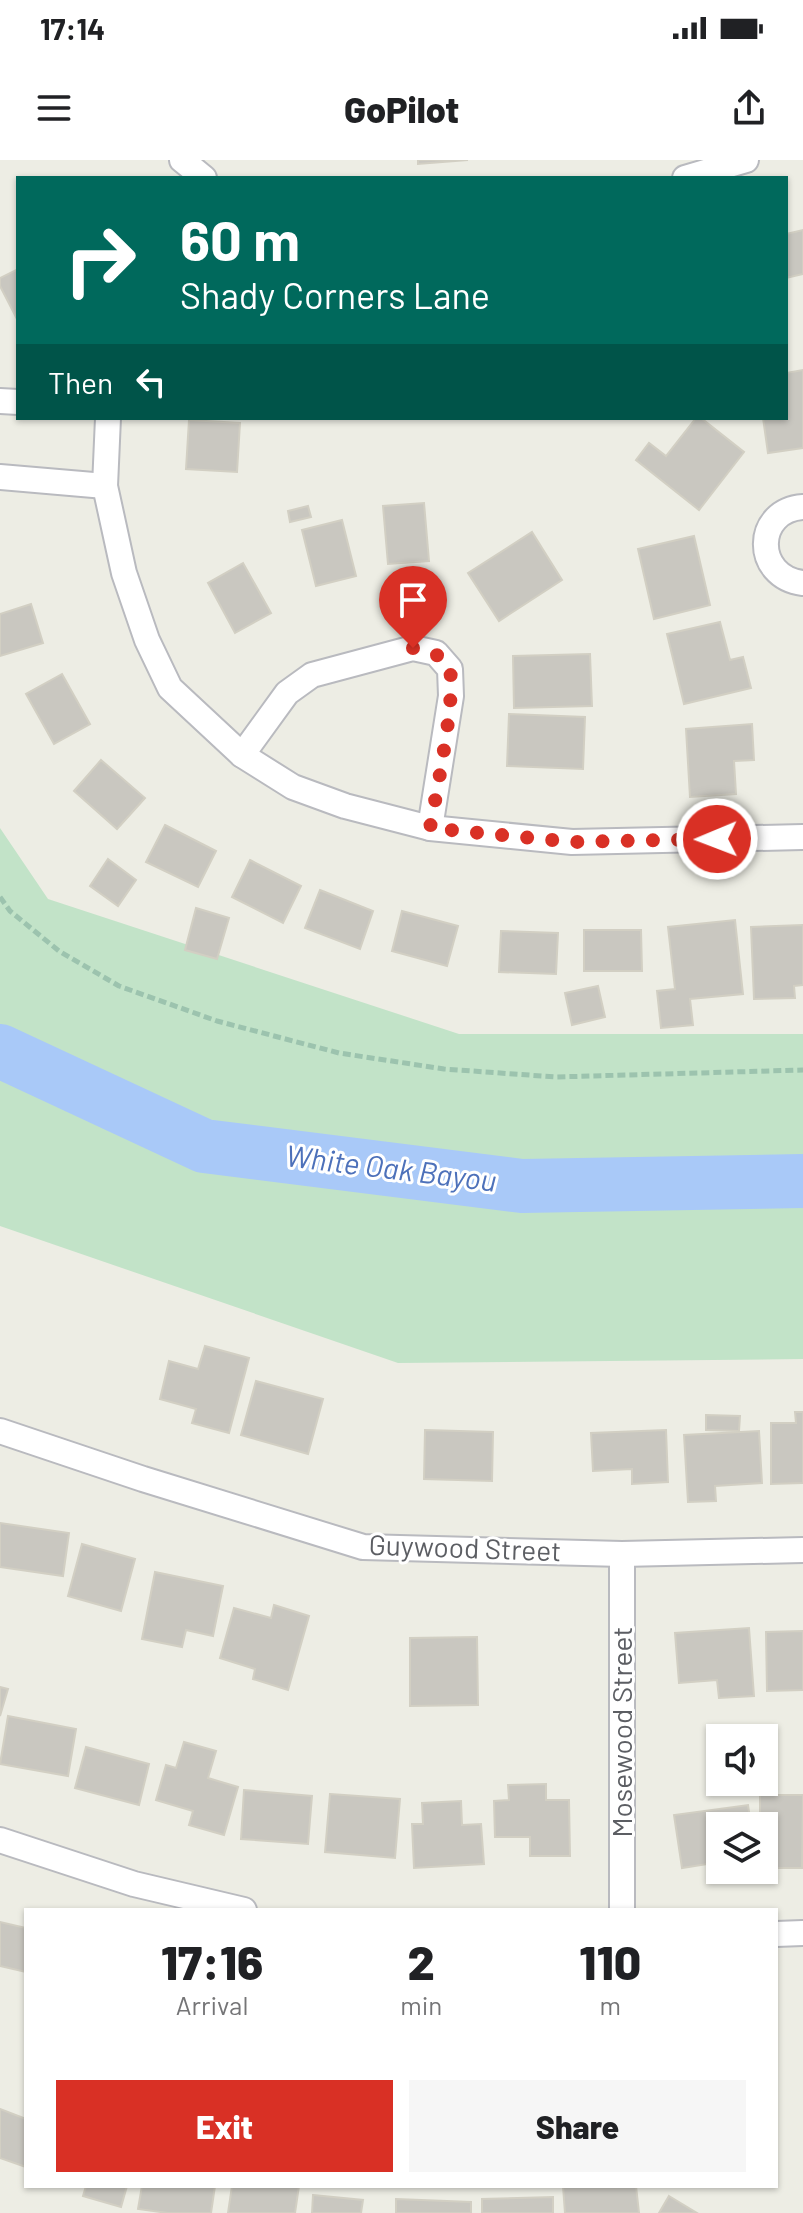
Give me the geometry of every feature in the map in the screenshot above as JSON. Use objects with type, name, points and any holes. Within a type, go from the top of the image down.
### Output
[{"type":"street","points":[[182,160],[202,176]]},
{"type":"street","points":[[692,176],[746,160]]},
{"type":"street","points":[[108,420],[105,486],[124,573],[147,640],[170,688],[242,755],[293,787],[345,806],[430,828],[572,842],[803,837]]},
{"type":"street","points":[[0,477],[105,486]]},
{"type":"street","points":[[803,507],[784,512],[775,520],[766,541],[766,554],[778,574],[789,581],[803,583]]},
{"type":"street","points":[[242,755],[287,693],[312,675],[413,648],[436,653],[450,669],[451,696],[430,828]]},
{"type":"street","name":"Guywood Street","points":[[0,1431],[363,1547],[622,1554],[803,1550]]},
{"type":"street","name":"Mosewood Street","points":[[622,1554],[622,1908]]},
{"type":"street","points":[[0,1840],[134,1884],[236,1908]]},
{"type":"street","points":[[778,1934],[803,1933]]},
{"type":"path","points":[[0,897],[10,911],[59,951],[119,986],[217,1021],[339,1053],[444,1069],[556,1077],[803,1070]]},
{"type":"green space","points":[[0,828],[48,899],[459,1034],[803,1034],[803,1359],[398,1363],[0,1226]]},
{"type":"building","points":[[418,160],[468,160],[418,164]]},
{"type":"building","points":[[803,230],[803,274],[788,278],[788,234]]},
{"type":"building","points":[[16,270],[16,317],[0,286],[0,278]]},
{"type":"building","points":[[803,370],[803,448],[768,453],[763,420],[788,420],[788,373]]},
{"type":"building","points":[[189,420],[240,423],[237,472],[186,469]]},
{"type":"building","points":[[694,420],[704,420],[744,452],[699,510],[636,460],[649,443],[666,456]]},
{"type":"building","points":[[424,503],[429,561],[388,564],[383,506]]},
{"type":"building","points":[[308,506],[311,517],[290,522],[288,511]]},
{"type":"building","points":[[342,520],[356,576],[316,586],[302,530]]},
{"type":"building","points":[[532,532],[562,580],[499,621],[468,573]]},
{"type":"building","points":[[694,536],[710,605],[654,619],[638,549]]},
{"type":"building","points":[[243,563],[271,613],[235,633],[208,583]]},
{"type":"building","points":[[31,604],[43,643],[0,656],[0,614]]},
{"type":"building","points":[[720,622],[730,660],[743,657],[751,688],[684,704],[667,634]]},
{"type":"building","points":[[590,654],[592,706],[514,708],[513,656]]},
{"type":"building","points":[[62,674],[90,724],[54,744],[26,694]]},
{"type":"building","points":[[509,714],[585,717],[583,769],[507,766]]},
{"type":"building","points":[[752,724],[754,760],[734,761],[736,794],[690,797],[686,729]]},
{"type":"building","points":[[101,760],[145,798],[117,829],[74,791]]},
{"type":"building","points":[[165,825],[216,851],[198,887],[146,862]]},
{"type":"building","points":[[108,859],[136,880],[118,906],[90,886]]},
{"type":"building","points":[[250,860],[301,886],[283,923],[232,897]]},
{"type":"building","points":[[320,890],[373,911],[360,949],[305,928]]},
{"type":"building","points":[[196,908],[229,918],[217,959],[185,950]]},
{"type":"building","points":[[402,911],[458,926],[447,966],[392,951]]},
{"type":"building","points":[[735,920],[743,994],[690,999],[693,1025],[661,1028],[657,991],[675,989],[668,927]]},
{"type":"building","points":[[803,925],[803,985],[794,986],[795,998],[754,999],[751,927]]},
{"type":"building","points":[[584,930],[641,930],[642,971],[584,971]]},
{"type":"building","points":[[501,931],[558,933],[556,974],[499,972]]},
{"type":"building","points":[[598,986],[605,1017],[572,1025],[565,993]]},
{"type":"building","points":[[205,1346],[249,1358],[229,1433],[192,1423],[196,1409],[160,1399],[169,1361],[198,1369]]},
{"type":"building","points":[[256,1381],[323,1399],[308,1454],[241,1435]]},
{"type":"building","points":[[795,1412],[803,1412],[803,1483],[771,1484],[771,1423],[796,1423]]},
{"type":"building","points":[[706,1415],[740,1416],[739,1431],[706,1430]]},
{"type":"building","points":[[425,1430],[493,1432],[492,1481],[424,1479]]},
{"type":"building","points":[[666,1430],[668,1482],[632,1484],[632,1469],[593,1471],[591,1433]]},
{"type":"building","points":[[759,1431],[762,1483],[715,1486],[716,1501],[688,1502],[684,1435]]},
{"type":"building","points":[[0,1523],[69,1533],[63,1576],[0,1567]]},
{"type":"building","points":[[82,1544],[135,1559],[121,1611],[68,1596]]},
{"type":"building","points":[[155,1572],[223,1586],[213,1636],[186,1630],[182,1647],[142,1639]]},
{"type":"building","points":[[274,1605],[309,1616],[288,1690],[253,1679],[255,1669],[220,1658],[234,1608],[271,1618]]},
{"type":"building","points":[[749,1628],[754,1696],[719,1698],[717,1680],[679,1683],[675,1633]]},
{"type":"building","points":[[803,1631],[803,1690],[767,1691],[766,1632]]},
{"type":"building","points":[[477,1637],[478,1705],[410,1706],[410,1638]]},
{"type":"building","points":[[0,1687],[8,1689],[0,1716]]},
{"type":"building","points":[[8,1716],[76,1729],[68,1776],[0,1764]]},
{"type":"building","points":[[184,1742],[216,1751],[208,1778],[238,1787],[224,1835],[189,1825],[193,1811],[156,1800],[166,1765],[176,1768]]},
{"type":"building","points":[[86,1747],[149,1764],[139,1805],[75,1788]]},
{"type":"building","points":[[546,1784],[546,1800],[569,1800],[570,1856],[530,1856],[530,1837],[495,1837],[494,1801],[509,1800],[508,1785]]},
{"type":"building","points":[[244,1790],[312,1796],[308,1844],[241,1839]]},
{"type":"building","points":[[330,1794],[400,1799],[395,1858],[325,1852]]},
{"type":"building","points":[[803,1795],[802,1868],[778,1868],[778,1812],[760,1812],[760,1796]]},
{"type":"building","points":[[461,1801],[462,1825],[481,1824],[484,1864],[414,1868],[412,1824],[423,1824],[422,1803]]},
{"type":"building","points":[[748,1805],[749,1812],[706,1812],[706,1864],[682,1868],[674,1815]]},
{"type":"building","points":[[0,1922],[24,1928],[24,1972],[0,1966]]},
{"type":"building","points":[[0,2109],[24,2118],[24,2166],[0,2158]]},
{"type":"building","points":[[85,2188],[126,2188],[121,2207],[83,2196]]},
{"type":"building","points":[[142,2188],[215,2188],[211,2213],[138,2209]]},
{"type":"building","points":[[232,2188],[299,2188],[295,2213],[228,2213]]},
{"type":"building","points":[[563,2188],[636,2188],[639,2213],[565,2213]]},
{"type":"building","points":[[313,2195],[363,2200],[361,2213],[312,2213]]},
{"type":"building","points":[[669,2196],[697,2213],[659,2213]]},
{"type":"building","points":[[553,2197],[553,2213],[482,2213],[482,2199]]},
{"type":"building","points":[[396,2199],[471,2202],[471,2213],[396,2213]]},
{"type":"waterway","name":"White Oak Bayou","points":[[0,1051],[204,1146],[522,1186],[803,1181]]},
{"type":"route","points":[[413,648],[436,653],[450,669],[451,696],[430,828],[572,842],[717,839]]}]
